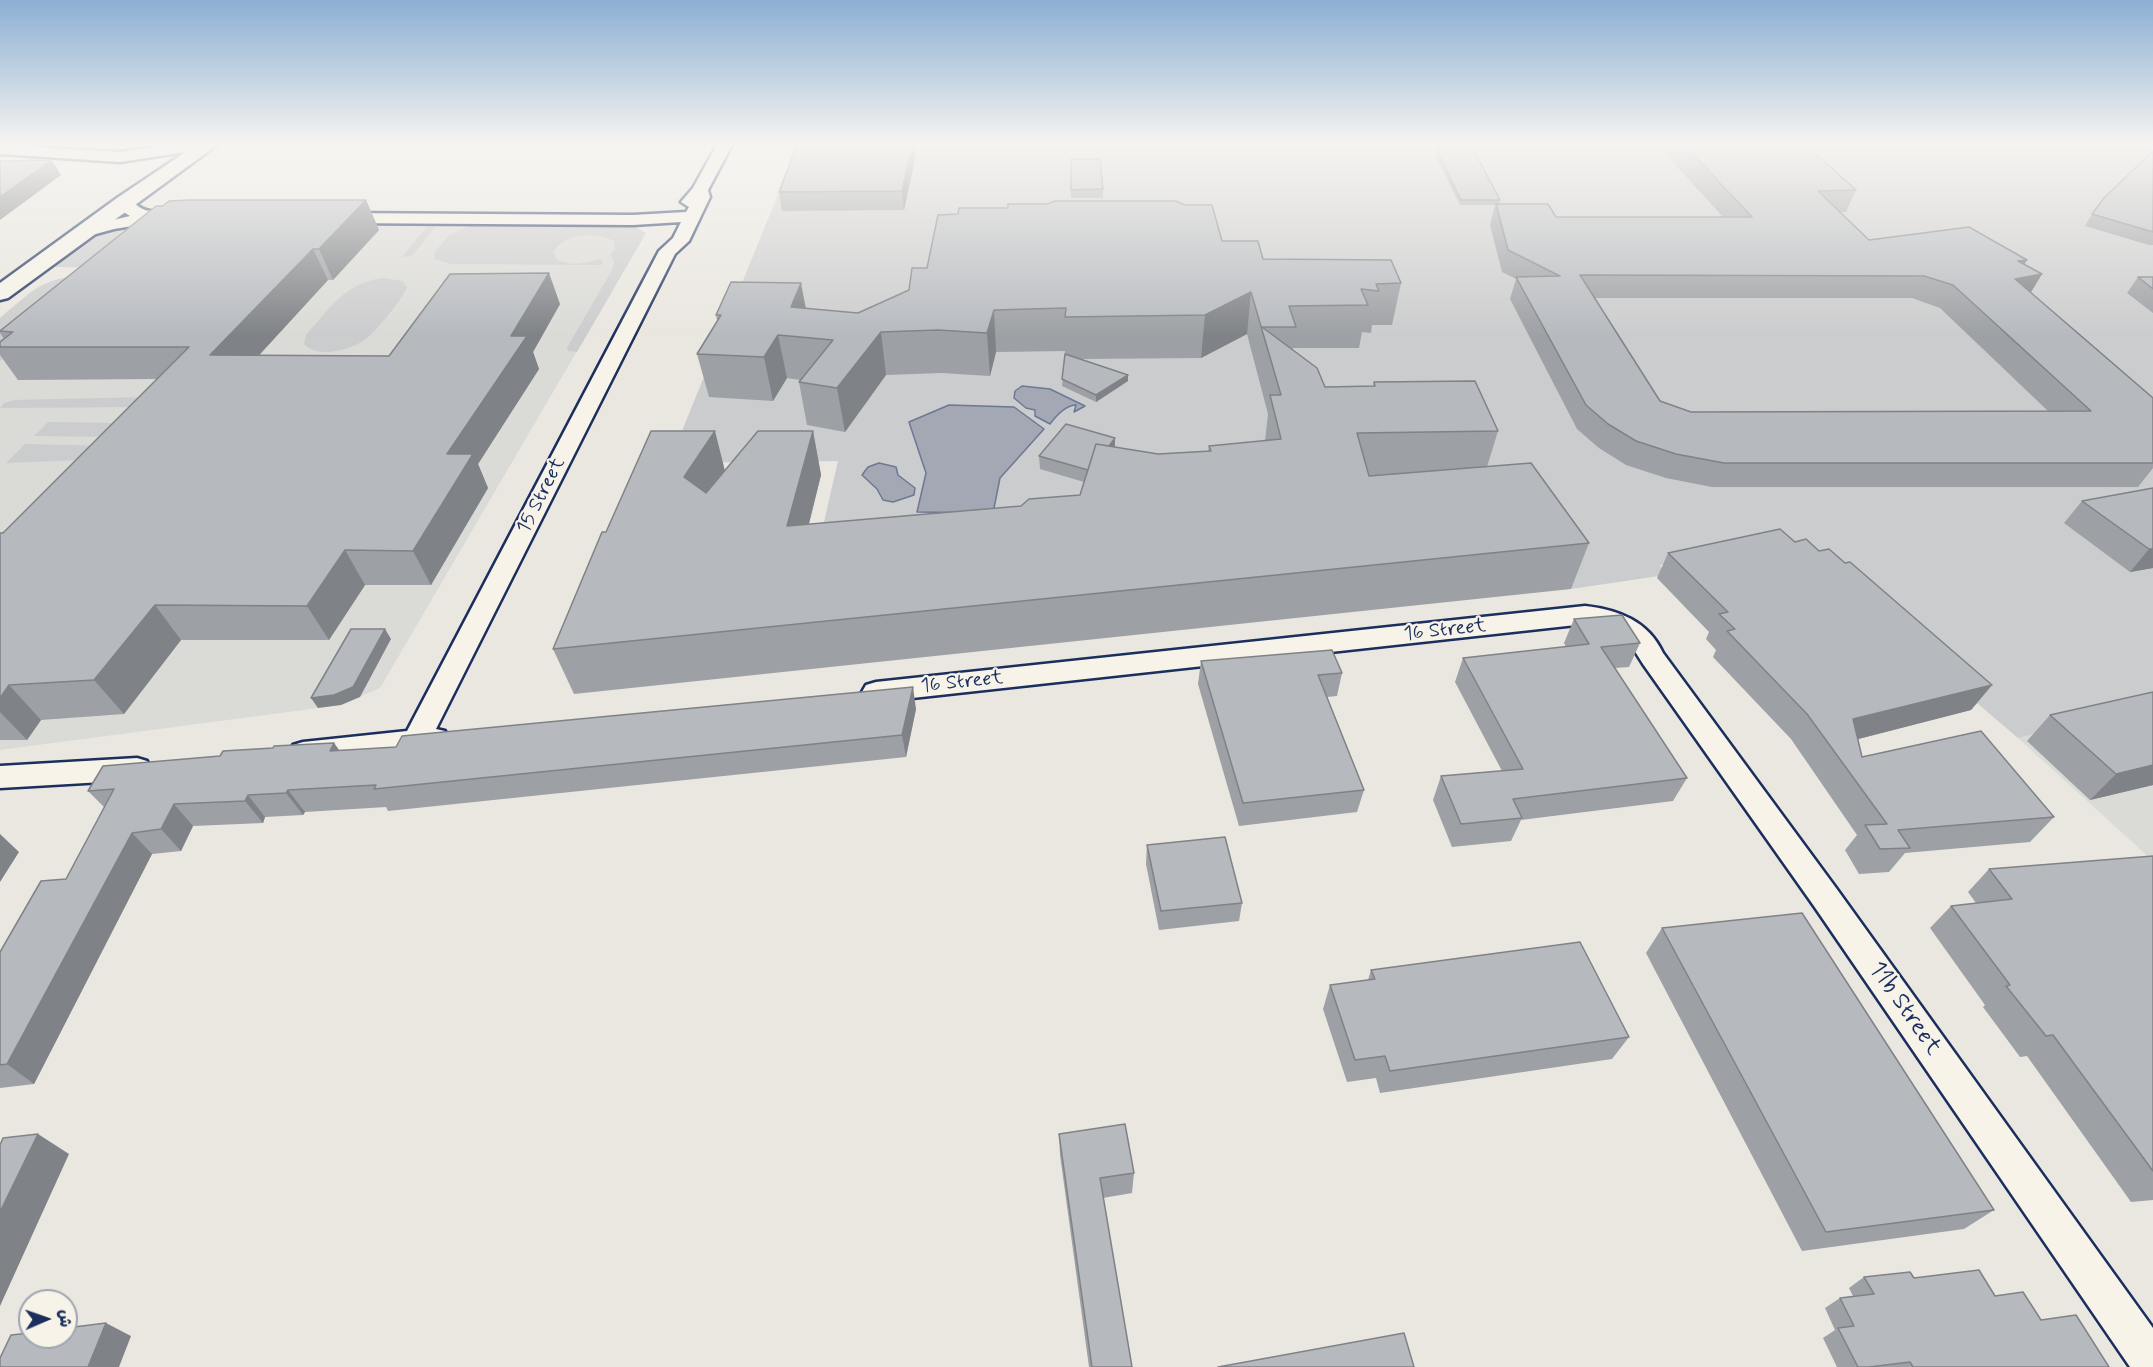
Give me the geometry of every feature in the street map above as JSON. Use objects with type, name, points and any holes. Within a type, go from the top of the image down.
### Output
[{"type":"main road","points":[[0,274],[93,209]]},
{"type":"main road","points":[[0,293],[115,209]]},
{"type":"street","points":[[130,209],[162,217]]},
{"type":"street","name":"15 Street","points":[[416,741],[668,251],[678,243],[685,220],[693,209]]},
{"type":"street","points":[[81,234],[120,222],[162,217],[198,217]]},
{"type":"street","points":[[328,218],[633,220],[645,223],[685,220]]},
{"type":"street","name":"16 Street","points":[[854,694],[1565,619],[1616,627]]},
{"type":"street","name":"11b Street","points":[[1616,627],[1652,657],[1832,907],[2153,1364]]},
{"type":"street","points":[[274,756],[464,736]]},
{"type":"street","points":[[0,777],[157,768]]},
{"type":"shaded area","points":[[772,209],[2153,209],[2153,704],[2018,738],[1813,563],[1760,544],[1660,565],[1666,575],[1571,589],[1516,508],[813,570],[838,461],[669,463]]},
{"type":"shaded area","points":[[438,224],[412,256],[402,257],[428,225]]},
{"type":"shaded area","points":[[449,224],[634,226],[646,233],[380,688],[341,705],[0,750],[0,361],[139,237],[173,226]]},
{"type":"shaded area","points":[[473,224],[634,226],[646,233],[577,352],[568,351],[567,348],[613,268],[614,261],[610,254],[615,249],[614,241],[598,236],[581,236],[565,241],[553,252],[557,260],[562,262],[578,264],[600,259],[603,262],[601,265],[451,264],[434,259],[434,253],[449,235]]},
{"type":"shaded area","points":[[129,225],[115,238],[104,268],[55,267],[92,236]]},
{"type":"shaded area","points":[[96,275],[0,361],[0,318],[43,285],[64,278]]},
{"type":"shaded area","points":[[383,278],[403,281],[407,287],[389,314],[366,339],[352,347],[326,352],[310,349],[304,344],[306,335],[339,298],[358,285]]},
{"type":"shaded area","points":[[1022,386],[1050,389],[1085,406],[1074,412],[1076,405],[1065,409],[1050,424],[1035,416],[1035,410],[1026,408],[1014,398],[1015,391]]},
{"type":"shaded area","points":[[148,397],[140,407],[0,408],[4,403],[14,400]]},
{"type":"shaded area","points":[[949,405],[1014,407],[1044,429],[1000,478],[993,513],[917,512],[926,473],[909,422]]},
{"type":"shaded area","points":[[48,422],[114,423],[121,437],[34,436]]},
{"type":"shaded area","points":[[25,444],[114,446],[82,460],[6,463]]},
{"type":"shaded area","points":[[879,463],[896,467],[898,475],[915,488],[914,495],[893,502],[883,500],[877,489],[862,475],[868,467]]},
{"type":"shaded area","points":[[2153,704],[2153,861],[2018,738]]},
{"type":"building","points":[[153,209],[358,209],[319,249],[313,249],[210,355],[389,356],[450,274],[549,273],[511,336],[527,336],[447,454],[473,454],[413,551],[345,550],[307,606],[155,605],[94,680],[9,685],[0,698],[0,533],[3,533],[189,347],[0,347],[0,342],[13,332],[0,331]]},
{"type":"building","points":[[959,209],[1213,209],[1222,241],[1258,241],[1263,259],[1391,260],[1401,283],[1376,284],[1379,291],[1361,289],[1368,305],[1289,306],[1296,327],[1262,327],[1317,368],[1325,387],[1375,386],[1374,382],[1475,381],[1498,431],[1357,433],[1369,476],[1531,463],[1589,543],[553,649],[602,532],[606,532],[651,431],[715,431],[684,477],[706,493],[758,431],[813,431],[787,526],[1021,506],[1029,499],[1080,495],[1096,444],[1158,454],[1211,451],[1209,446],[1281,439],[1270,395],[1281,395],[1251,292],[1205,315],[1065,317],[1066,308],[994,310],[987,333],[938,330],[881,332],[837,388],[799,382],[833,340],[778,335],[764,357],[697,354],[721,315],[716,315],[731,282],[801,283],[791,307],[858,313],[909,290],[912,268],[927,268],[938,215],[958,214]]},
{"type":"building","points":[[1497,209],[1551,209],[1556,217],[1752,217],[1744,209],[1837,209],[1869,240],[1969,227],[2027,260],[2018,261],[2042,274],[2015,279],[2153,398],[2153,463],[1724,463],[1676,454],[1636,441],[1608,424],[1586,405],[1516,277],[1560,276],[1508,250]],"holes":[[[1580,275],[1924,276],[1953,285],[2091,411],[1691,412],[1660,401]]]},
{"type":"building","points":[[2096,209],[2153,209],[2153,232],[2092,214]]},
{"type":"building","points":[[2138,277],[2153,277],[2153,289]]},
{"type":"building","points":[[1065,354],[1128,375],[1096,395],[1062,379]]},
{"type":"building","points":[[1066,424],[1115,438],[1109,446],[1096,444],[1088,470],[1039,456]]},
{"type":"building","points":[[2153,488],[2153,549],[2149,549],[2082,501]]},
{"type":"building","points":[[1780,529],[1795,542],[1806,539],[1819,551],[1829,549],[1845,563],[1850,562],[1992,685],[1853,719],[1862,757],[1981,731],[2054,817],[1898,830],[1910,848],[1880,849],[1865,825],[1887,824],[1807,714],[1727,631],[1735,629],[1719,614],[1728,612],[1668,553]]},
{"type":"building","points":[[1622,615],[1640,643],[1601,647],[1687,778],[1513,799],[1522,818],[1461,824],[1441,776],[1523,769],[1463,658],[1589,644],[1574,619]]},
{"type":"building","points":[[351,629],[385,629],[353,687],[334,695],[311,698]]},
{"type":"building","points":[[1332,650],[1342,673],[1318,675],[1364,790],[1243,803],[1201,661]]},
{"type":"building","points":[[913,687],[902,735],[374,789],[376,785],[288,790],[286,793],[248,795],[245,801],[174,804],[161,829],[132,833],[7,1064],[0,1065],[0,952],[41,881],[66,879],[114,789],[88,791],[103,766],[220,756],[223,751],[273,748],[274,746],[334,743],[330,751],[396,747],[402,736]]},
{"type":"building","points":[[2153,692],[2153,765],[2116,774],[2050,715]]},
{"type":"building","points":[[1225,837],[1242,903],[1161,911],[1147,845]]},
{"type":"building","points":[[2153,856],[2153,1171],[2053,1035],[2046,1036],[2006,986],[2010,985],[1951,906],[2012,899],[1989,869]]},
{"type":"building","points":[[1802,913],[1994,1210],[1826,1232],[1662,928]]},
{"type":"building","points":[[1580,942],[1629,1037],[1390,1071],[1385,1056],[1355,1060],[1330,985],[1375,979],[1371,970]]},
{"type":"building","points":[[1125,1124],[1134,1173],[1100,1178],[1132,1367],[1092,1367],[1059,1134]]},
{"type":"building","points":[[38,1134],[0,1212],[0,1145],[3,1138]]},
{"type":"building","points":[[1979,1270],[1995,1296],[2023,1292],[2041,1320],[2076,1315],[2109,1367],[1913,1367],[1910,1362],[1858,1367],[1838,1328],[1854,1326],[1840,1298],[1874,1294],[1864,1277],[1910,1272],[1914,1278]]},
{"type":"building","points":[[106,1323],[88,1367],[0,1367],[0,1358],[11,1335],[18,1334],[18,1349],[78,1349],[78,1326]]},
{"type":"building","points":[[1404,1333],[1414,1367],[1218,1367]]}]
